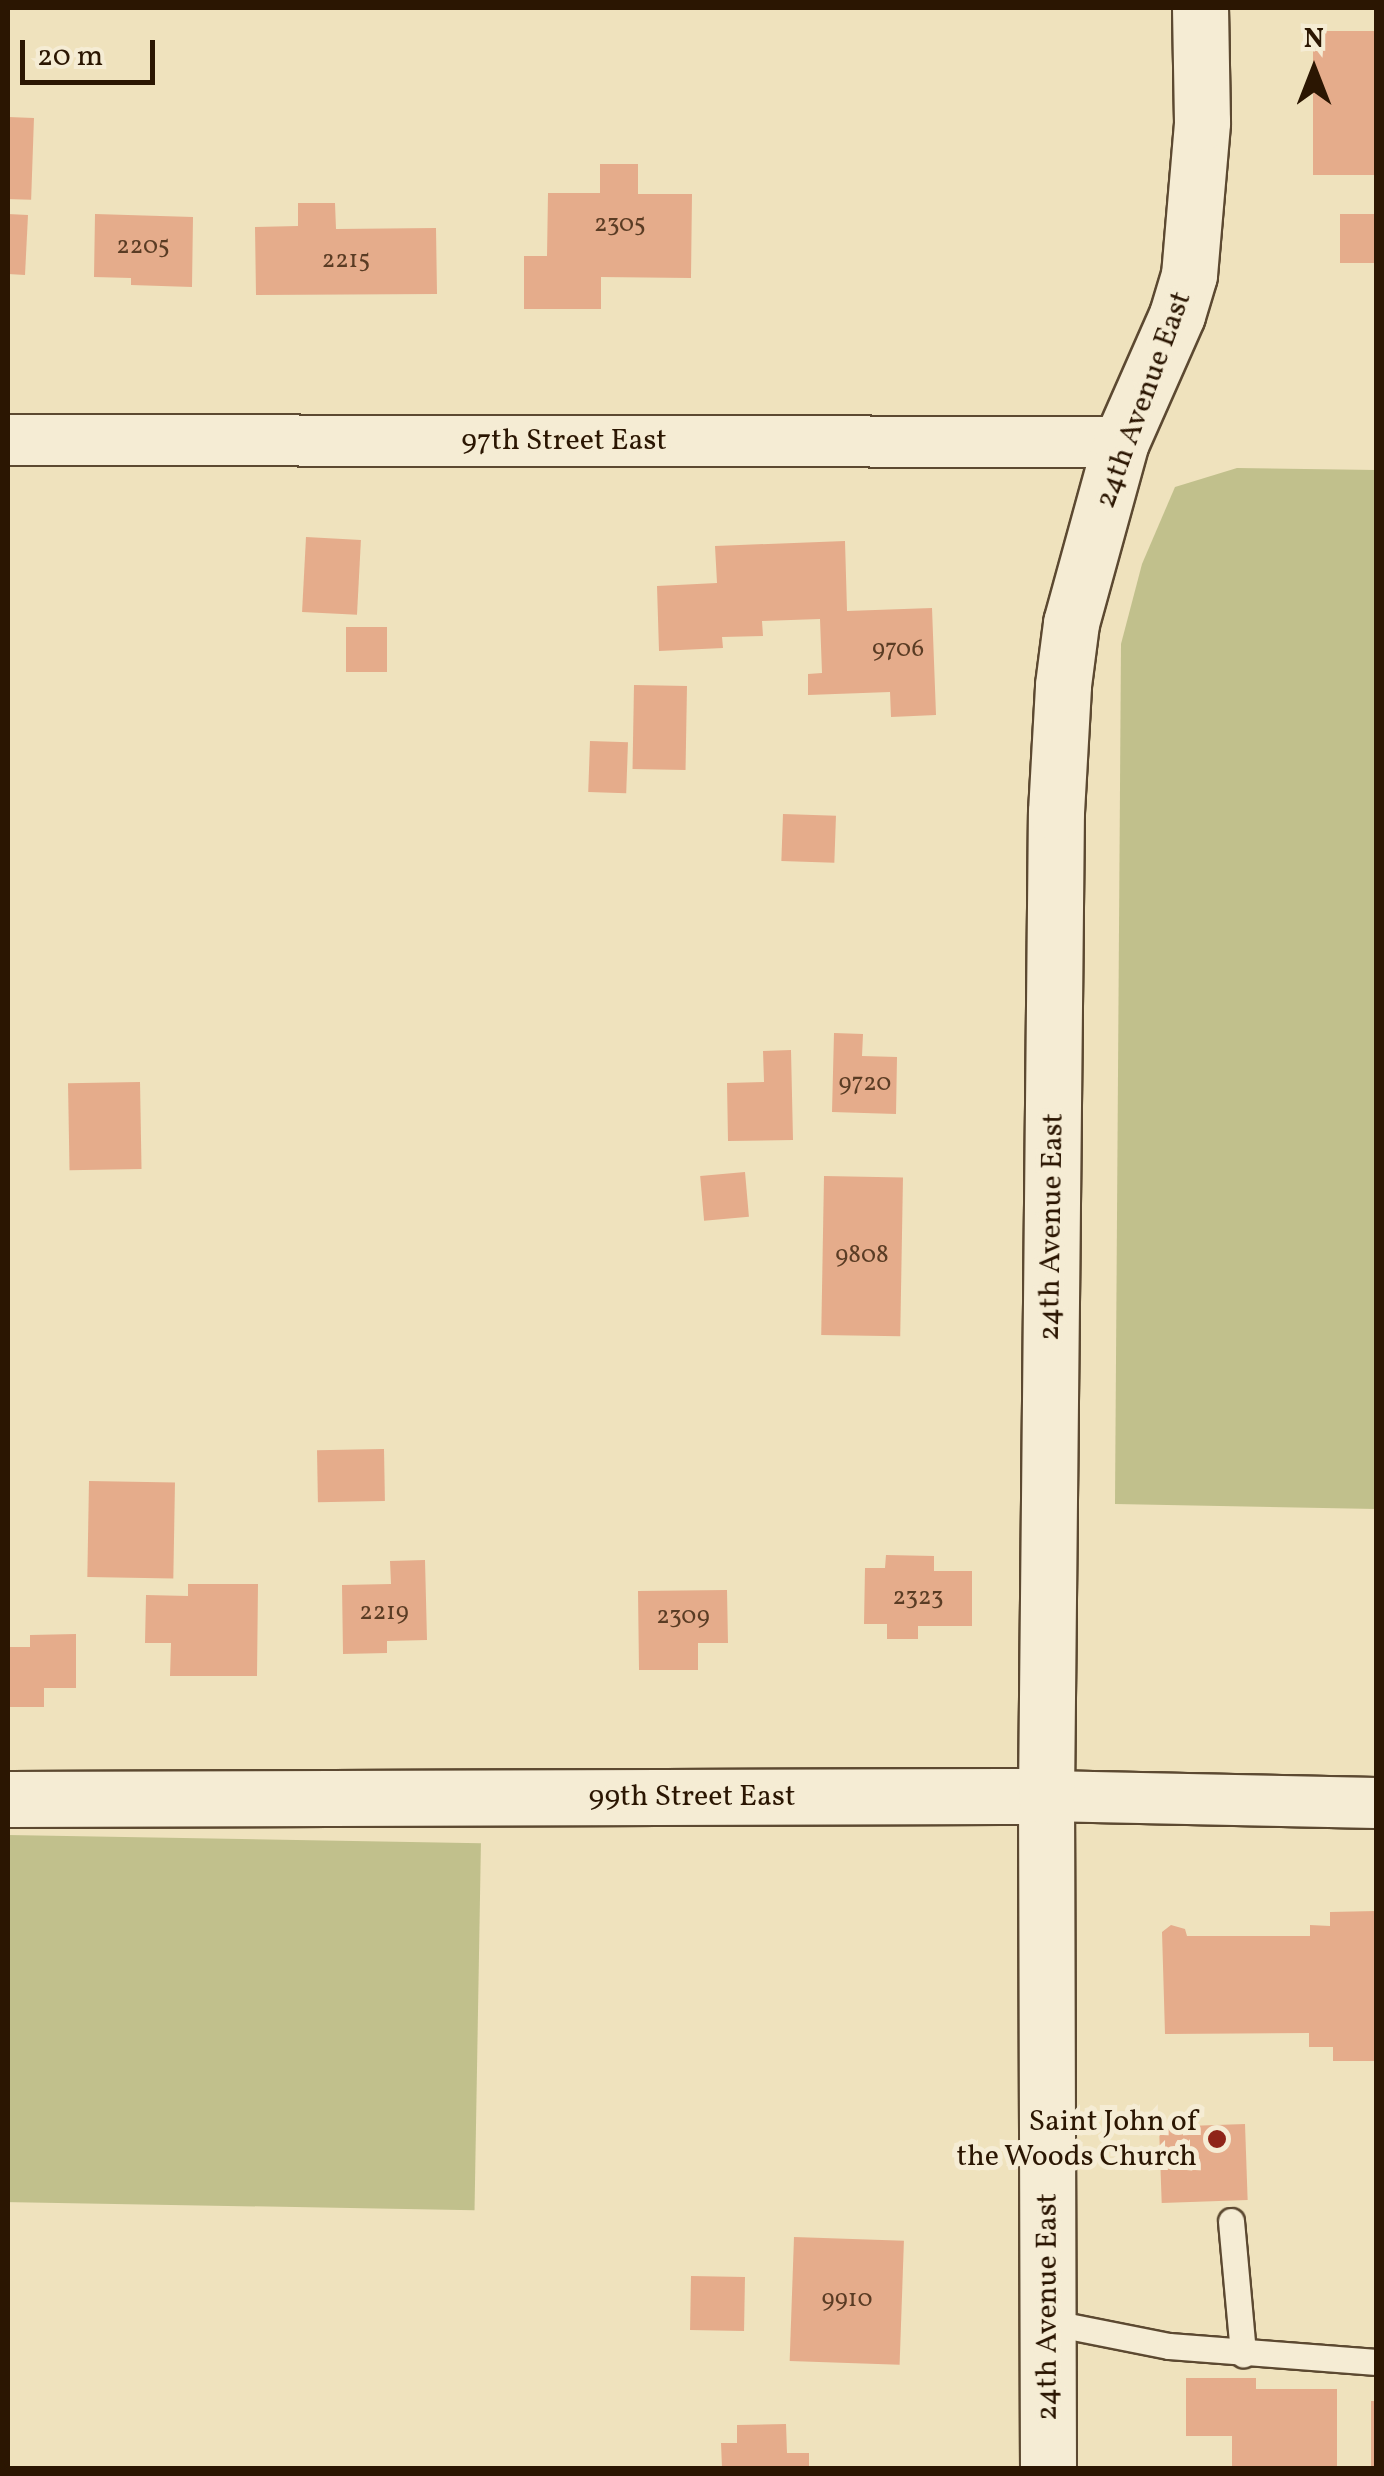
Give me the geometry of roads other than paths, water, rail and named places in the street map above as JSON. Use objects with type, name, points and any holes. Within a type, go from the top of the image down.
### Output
[{"type":"street","name":"24th Avenue East","points":[[1048,2468],[1046,1796],[1056,812],[1063,685],[1071,624],[1122,442],[1177,315],[1189,276],[1202,122],[1200,8]]},
{"type":"street","name":"97th Street East","points":[[8,440],[1122,442]]},
{"type":"street","name":"99th Street East","points":[[8,1799],[1046,1796],[1376,1803]]},
{"type":"lane","points":[[1230,2222],[1243,2354]]},
{"type":"lane","points":[[1048,2322],[1169,2346],[1376,2362]]},
{"type":"place","name":"Saint John of the Woods Church","points":[[1217,2139]]}]
